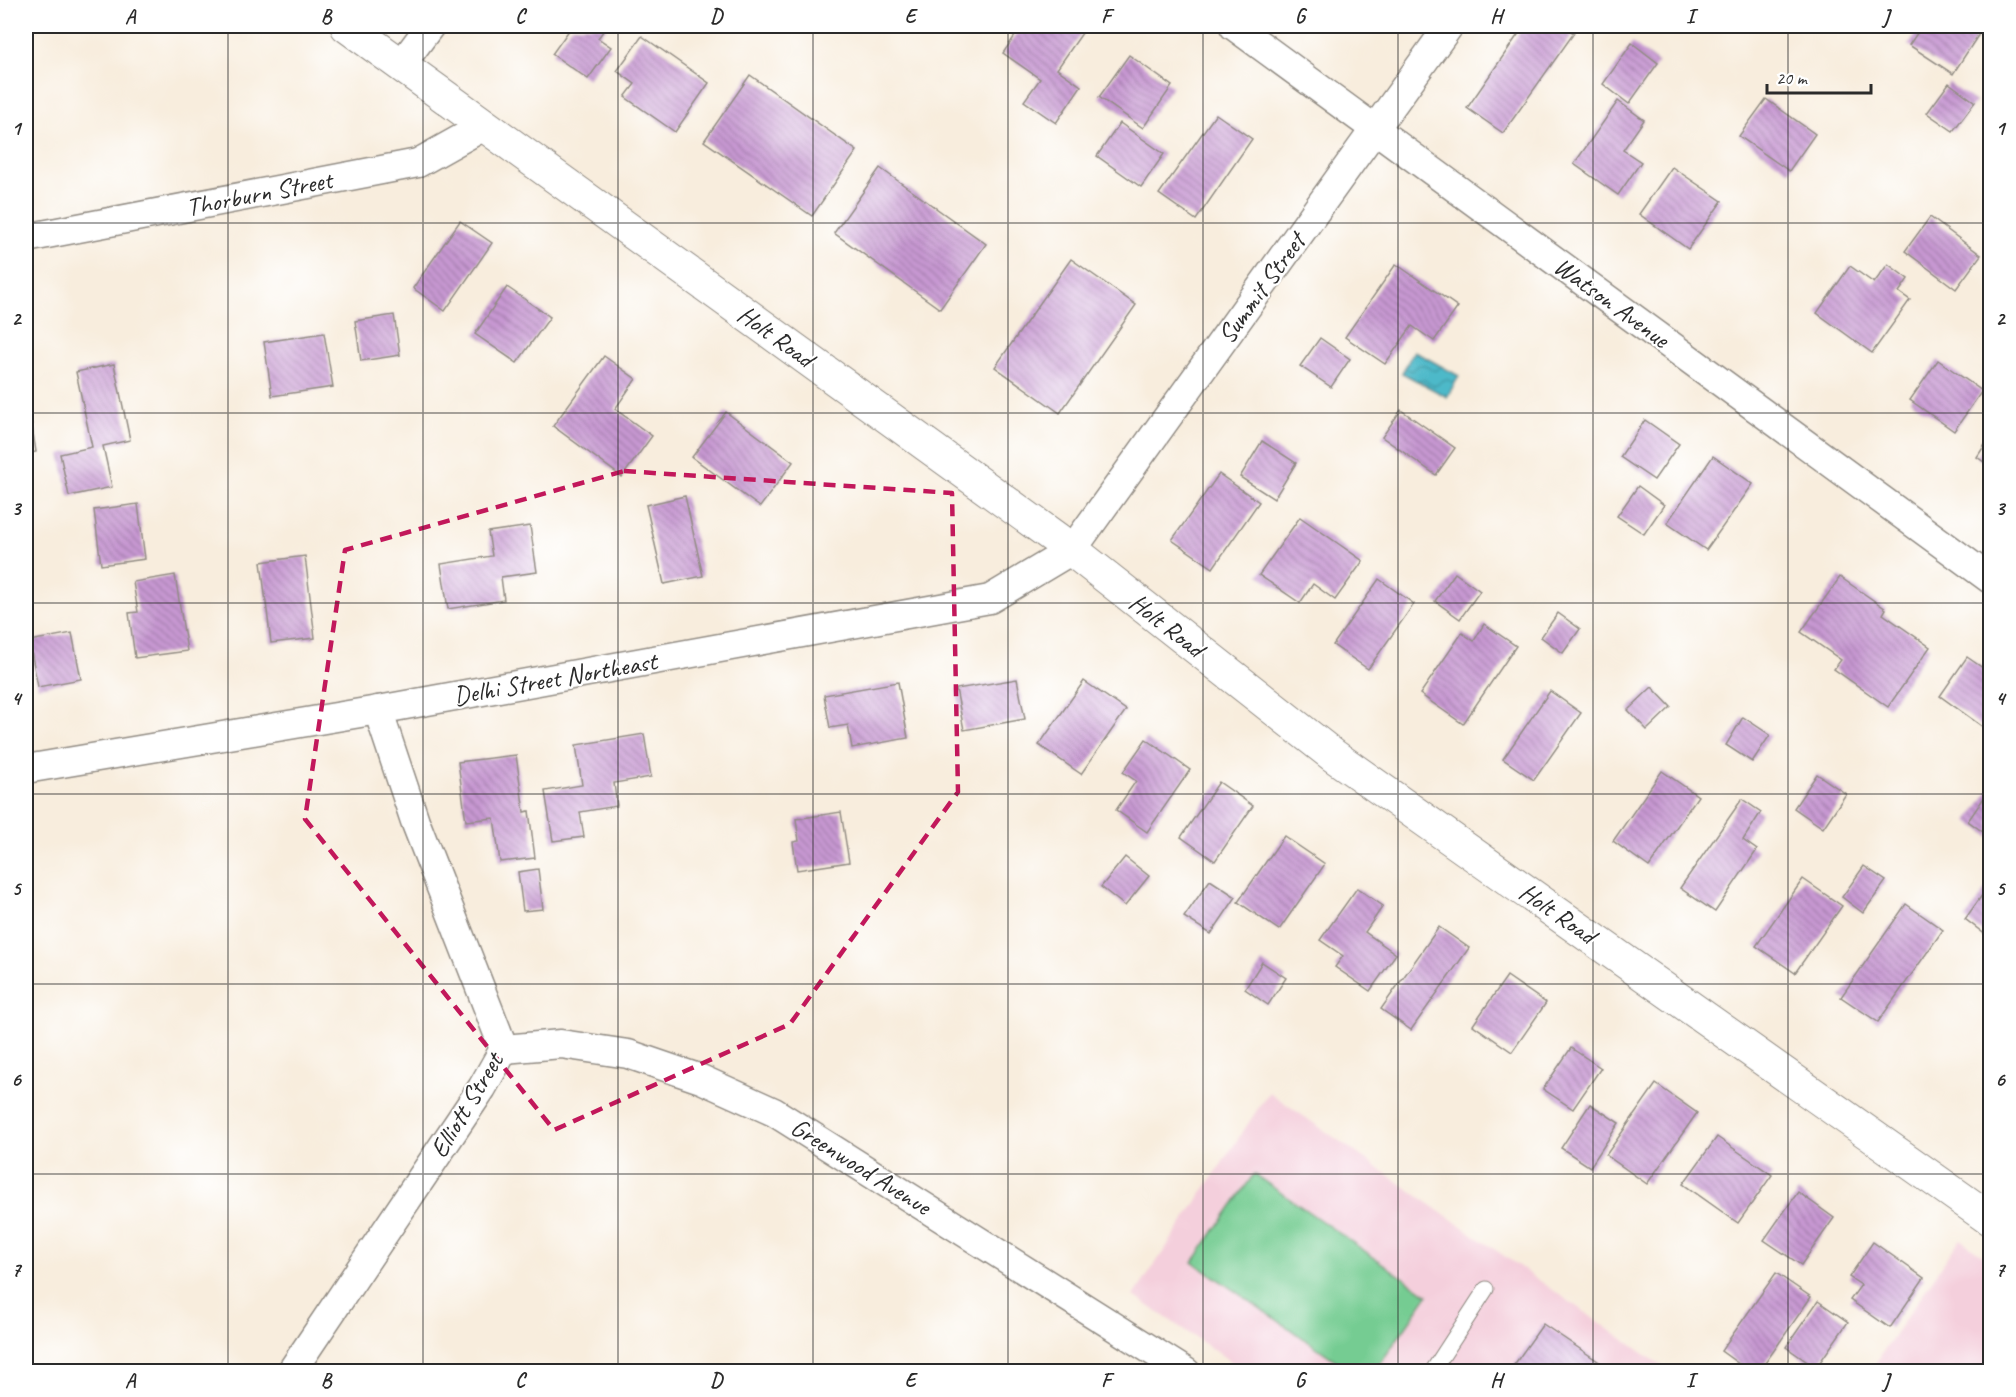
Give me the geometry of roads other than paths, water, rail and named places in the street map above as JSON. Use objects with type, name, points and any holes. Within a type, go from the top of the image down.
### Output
[{"type":"main road","name":"Holt Road","points":[[347,26],[1072,550],[1334,756],[1990,1219]]},
{"type":"street","points":[[401,65],[430,26]]},
{"type":"street","name":"Watson Avenue","points":[[1234,26],[1990,579]]},
{"type":"street","name":"Summit Street","points":[[1072,550],[1449,26]]},
{"type":"street","name":"Thorburn Street","points":[[26,238],[417,163],[484,126]]},
{"type":"street","name":"Delhi Street Northeast","points":[[26,769],[378,710],[990,599],[1072,550]]},
{"type":"street","name":"Elliott Street","points":[[291,1371],[482,1088],[504,1049],[414,821],[378,710]]},
{"type":"street","name":"Greenwood Avenue","points":[[504,1049],[561,1044],[628,1054],[700,1079],[774,1112],[1186,1371]]},
{"type":"lane","points":[[1432,1371],[1486,1289]]},
{"type":"water","points":[[1414,351],[1459,376],[1447,397],[1402,373]]}]
